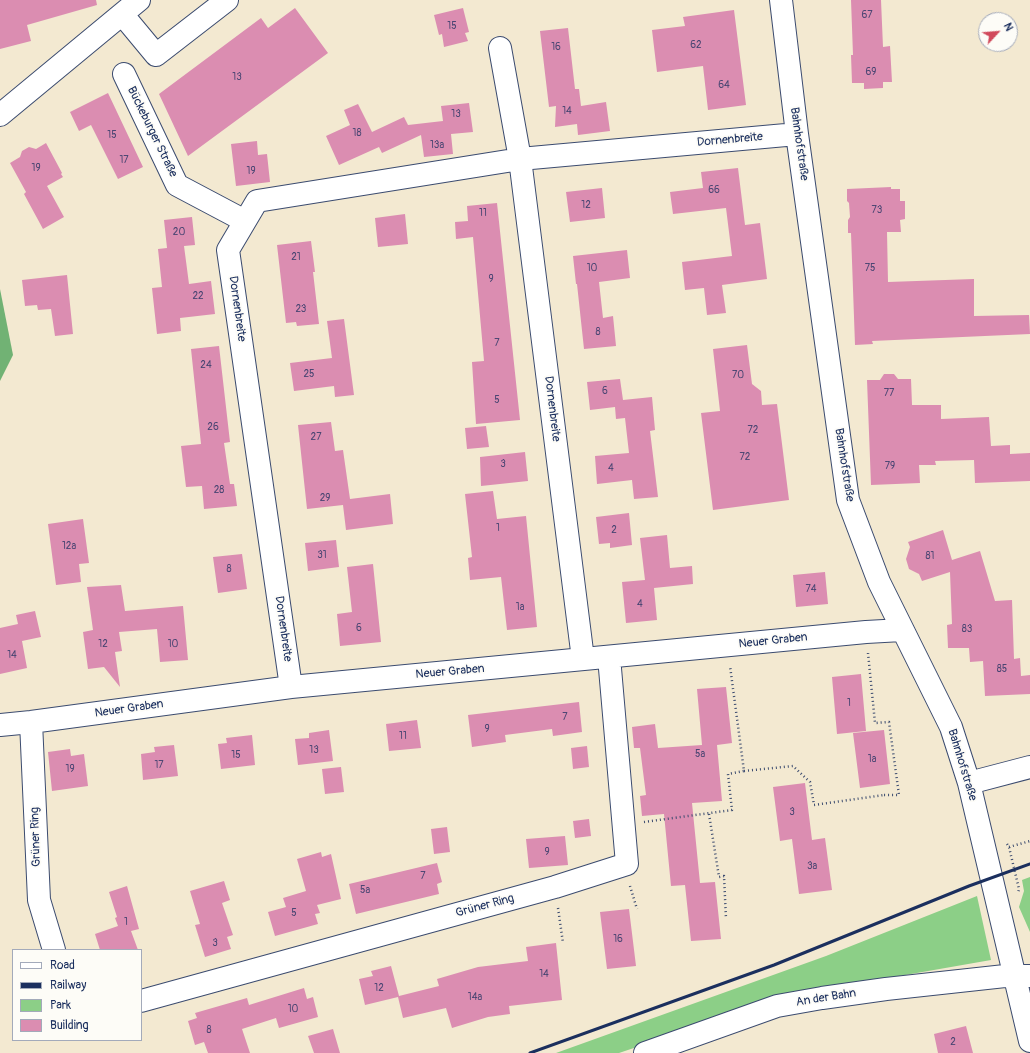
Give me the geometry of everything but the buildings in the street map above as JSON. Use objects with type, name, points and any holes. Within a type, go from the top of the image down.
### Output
[{"type":"street","points":[[0,115],[139,0]]},
{"type":"street","points":[[122,14],[156,55],[227,0]]},
{"type":"street","name":"Bahnhofstraße","points":[[781,0],[797,134],[848,500],[879,582],[951,727],[969,784],[1022,976],[1030,1041]]},
{"type":"street","name":"Dornenbreite","points":[[500,48],[520,159],[583,659]]},
{"type":"street","name":"Bückeburger Straße","points":[[124,74],[177,185],[245,221]]},
{"type":"street","name":"Dornenbreite","points":[[291,688],[228,250],[258,201],[520,159],[797,134]]},
{"type":"street","name":"Neuer Graben","points":[[0,725],[291,688],[866,632],[902,630]]},
{"type":"street","name":"Grüner Ring","points":[[142,1001],[555,887],[627,864],[609,657]]},
{"type":"street","name":"Grüner Ring","points":[[31,722],[38,900],[54,949]]},
{"type":"street","points":[[969,784],[1030,767]]},
{"type":"street","name":"An der Bahn","points":[[645,1053],[777,1006],[886,989],[1022,976]]},
{"type":"path","points":[[624,825],[732,810],[728,774],[744,771],[793,766],[810,782],[814,805],[885,795],[899,795],[889,722],[875,723],[866,632]]},
{"type":"path","points":[[727,646],[744,771]]},
{"type":"path","points":[[709,814],[719,877],[724,876],[726,919]]},
{"type":"path","points":[[1009,847],[1030,841]]},
{"type":"path","points":[[555,887],[563,943]]},
{"type":"green space","points":[[0,289],[13,355],[0,381]]},
{"type":"green space","points":[[1030,877],[1030,932],[1019,907],[1024,891],[1022,880]]},
{"type":"green space","points":[[977,896],[991,960],[791,995],[619,1053],[556,1053],[826,956]]},
{"type":"railway","points":[[530,1053],[774,965],[969,886],[1030,864]]}]
